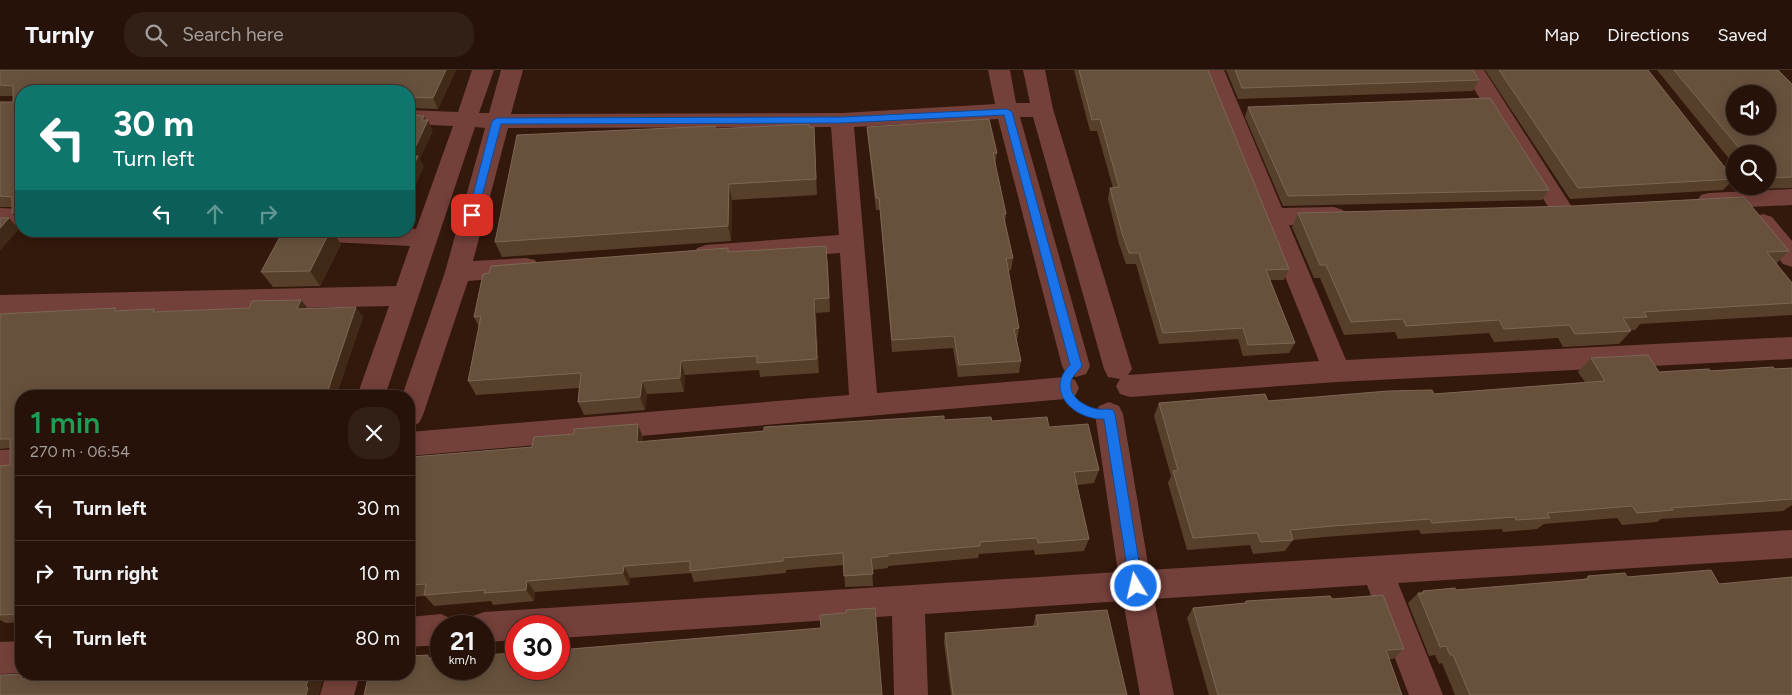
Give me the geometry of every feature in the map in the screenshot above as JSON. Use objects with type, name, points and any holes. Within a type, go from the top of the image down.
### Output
[{"type":"street","points":[[373,390],[483,70]]},
{"type":"street","points":[[415,398],[458,272],[512,70]]},
{"type":"street","points":[[999,70],[1007,112],[1083,397],[1136,586],[1158,695]]},
{"type":"street","points":[[415,443],[864,404],[1083,397],[1119,410],[1126,403],[1130,395],[1042,109],[1034,70]]},
{"type":"street","points":[[1213,70],[1238,107],[1273,217],[1337,371]]},
{"type":"street","points":[[1473,70],[1482,99],[1572,210],[1532,211]]},
{"type":"street","points":[[415,117],[467,118],[497,121],[842,120],[1042,109]]},
{"type":"street","points":[[842,120],[864,404]]},
{"type":"street","points":[[1741,195],[1792,258]]},
{"type":"street","points":[[1686,202],[1792,197]]},
{"type":"street","points":[[1273,217],[1353,215]]},
{"type":"street","points":[[0,217],[15,218]]},
{"type":"street","points":[[406,237],[425,238]]},
{"type":"street","points":[[684,255],[852,243]]},
{"type":"street","points":[[458,272],[546,266]]},
{"type":"street","points":[[0,306],[405,296]]},
{"type":"street","points":[[1083,397],[1089,362],[1104,363],[1124,377],[1337,371],[1792,348]]},
{"type":"street","points":[[0,462],[15,461]]},
{"type":"street","points":[[495,627],[1792,544]]},
{"type":"street","points":[[1377,570],[1426,695]]},
{"type":"street","points":[[908,600],[911,695]]},
{"type":"street","points":[[415,632],[430,631]]},
{"type":"street","points":[[0,658],[15,657]]},
{"type":"street","points":[[337,695],[341,680]]},
{"type":"building","points":[[0,70],[446,70],[433,98],[415,97],[415,85],[15,85],[15,211],[12,214],[12,197],[0,196],[0,102],[13,102],[13,86],[0,85]]},
{"type":"building","points":[[1079,70],[1208,70],[1289,269],[1266,270],[1295,343],[1248,345],[1243,328],[1163,333],[1139,253],[1129,253],[1122,233],[1110,188],[1119,187],[1100,119],[1092,120]]},
{"type":"building","points":[[1235,70],[1473,70],[1479,80],[1242,88]]},
{"type":"building","points":[[1499,70],[1648,70],[1726,169],[1726,179],[1578,188]]},
{"type":"building","points":[[1674,70],[1778,70],[1792,84],[1792,177],[1776,178],[1776,145],[1736,145],[1728,135],[1776,135],[1776,85],[1726,85],[1726,132]]},
{"type":"building","points":[[1490,98],[1549,190],[1288,196],[1248,107]]},
{"type":"building","points":[[415,115],[424,116],[422,120],[428,120],[415,148]]},
{"type":"building","points":[[989,119],[997,153],[993,153],[1006,214],[1003,214],[1013,258],[1006,258],[1019,328],[1014,329],[1021,361],[959,365],[954,336],[892,340],[879,198],[876,198],[867,127]]},
{"type":"building","points":[[809,124],[809,127],[814,127],[816,179],[729,184],[728,226],[495,242],[517,135],[715,126],[715,129]]},
{"type":"building","points":[[1744,197],[1789,251],[1767,252],[1792,283],[1792,303],[1644,312],[1647,317],[1623,318],[1631,331],[1575,334],[1569,325],[1504,329],[1499,320],[1406,326],[1403,319],[1351,322],[1326,265],[1320,265],[1298,213],[1572,206]]},
{"type":"building","points":[[0,218],[9,218],[0,228]]},
{"type":"building","points":[[280,237],[327,237],[310,271],[261,272]]},
{"type":"building","points":[[826,246],[829,298],[814,299],[817,359],[757,363],[757,356],[681,361],[680,378],[642,381],[640,397],[578,402],[581,373],[468,381],[481,316],[474,317],[483,274],[489,273],[491,266],[728,248],[728,252]]},
{"type":"building","points":[[301,300],[297,309],[356,307],[328,390],[15,390],[15,614],[0,615],[0,466],[10,465],[10,439],[0,439],[0,314],[116,308],[115,311],[155,309],[153,312],[249,308],[252,301]]},
{"type":"building","points":[[1648,355],[1659,372],[1773,367],[1775,369],[1792,368],[1792,499],[1671,508],[1673,510],[1637,513],[1632,506],[1547,513],[1550,518],[1516,520],[1515,517],[1432,523],[1430,519],[1333,526],[1290,530],[1293,540],[1261,542],[1257,533],[1193,538],[1173,471],[1178,470],[1159,403],[1265,394],[1268,401],[1388,391],[1432,390],[1434,394],[1605,381],[1591,358]]},
{"type":"building","points":[[944,416],[944,420],[991,417],[992,421],[1047,417],[1049,427],[1088,424],[1099,470],[1074,472],[1089,539],[1038,543],[1037,538],[980,542],[980,546],[888,554],[888,556],[871,558],[873,574],[844,576],[843,553],[783,558],[783,561],[690,571],[690,561],[624,566],[623,573],[527,581],[526,590],[484,593],[485,590],[424,595],[426,584],[415,585],[415,457],[532,447],[534,437],[574,434],[574,429],[638,424],[637,442],[764,431],[764,427]]},
{"type":"building","points":[[1711,570],[1719,584],[1792,577],[1792,695],[1470,695],[1453,655],[1450,655],[1446,646],[1440,647],[1418,593],[1455,588],[1456,590],[1589,579],[1588,576],[1625,573],[1627,577]]},
{"type":"building","points":[[1383,595],[1404,649],[1386,650],[1402,695],[1218,695],[1193,608],[1246,603],[1246,601],[1330,596],[1332,599]]},
{"type":"building","points":[[875,608],[882,695],[364,695],[368,680],[415,680],[415,656],[428,655],[428,658],[430,658],[430,680],[495,680],[495,654],[505,654],[505,680],[570,680],[570,649],[821,628],[820,615],[846,613],[846,610]]},
{"type":"building","points":[[1107,610],[1127,695],[953,695],[945,633],[1038,626],[1036,615]]},
{"type":"building","points":[[15,674],[15,680],[308,680],[306,686],[308,688],[306,695],[0,695],[0,675]]},
{"type":"route","points":[[472,215],[497,121],[842,120],[1007,112],[1076,366],[1067,376],[1065,388],[1068,397],[1076,406],[1086,411],[1097,414],[1109,414],[1136,586]]}]
